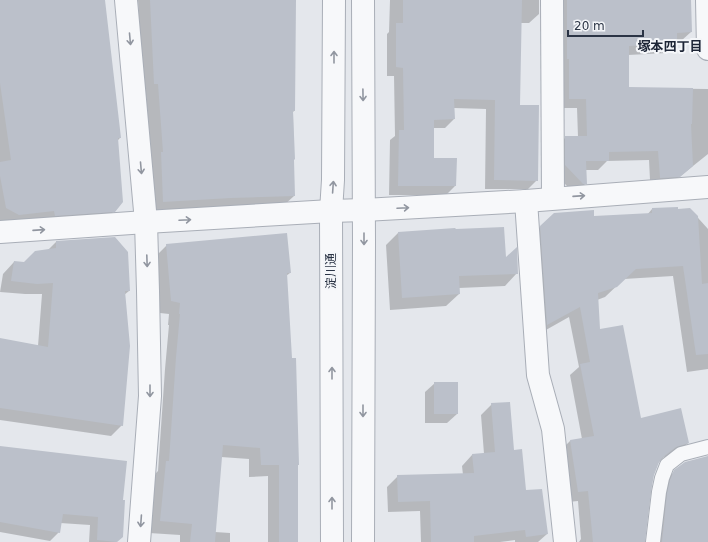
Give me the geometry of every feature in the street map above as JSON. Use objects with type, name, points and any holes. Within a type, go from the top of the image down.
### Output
[{"type":"street","points":[[126,0],[146,222],[148,292],[150,396],[139,542]]},
{"type":"street","name":"淀川通","points":[[332,542],[331,211],[333,180],[334,0]]},
{"type":"street","points":[[362,0],[364,210],[363,542]]},
{"type":"street","points":[[552,0],[553,198]]},
{"type":"street","points":[[707,0],[708,49]]},
{"type":"street","points":[[0,232],[331,211],[526,201],[708,187]]},
{"type":"street","points":[[526,201],[538,375],[554,429],[565,542]]},
{"type":"lane","points":[[653,542],[659,492],[667,465],[681,454],[708,447]]},
{"type":"building","points":[[0,0],[105,0],[121,138],[118,138],[123,202],[115,212],[55,216],[54,211],[19,215],[6,208],[0,176],[0,162],[11,160],[0,83]]},
{"type":"building","points":[[150,0],[296,0],[295,111],[293,111],[295,196],[163,202],[161,152],[163,152],[158,84],[154,84]]},
{"type":"building","points":[[403,0],[522,0],[520,105],[539,105],[538,181],[494,180],[495,100],[454,99],[455,119],[434,120],[434,158],[457,158],[456,186],[398,186],[399,130],[404,130],[403,68],[396,67],[396,23],[403,23]]},
{"type":"building","points":[[567,0],[691,0],[692,32],[677,33],[677,44],[629,46],[629,87],[693,88],[691,124],[693,166],[680,177],[660,178],[658,151],[609,152],[609,161],[586,161],[587,184],[583,184],[565,165],[565,136],[587,136],[586,99],[569,99]]},
{"type":"building","points":[[678,207],[678,209],[690,208],[698,216],[702,284],[708,283],[708,354],[696,355],[683,266],[636,269],[617,287],[598,293],[600,329],[623,325],[641,418],[681,408],[689,443],[676,447],[659,462],[654,475],[651,490],[645,542],[593,542],[588,491],[578,492],[570,440],[594,436],[580,364],[590,362],[580,307],[547,325],[540,226],[554,213],[594,210],[594,216],[652,213],[652,208]]},
{"type":"building","points":[[504,227],[506,257],[517,247],[518,274],[459,276],[460,294],[402,298],[398,232],[455,228]]},
{"type":"building","points":[[287,233],[291,273],[287,273],[292,358],[296,358],[299,465],[298,542],[279,542],[279,465],[261,465],[260,448],[223,445],[215,542],[190,542],[192,524],[160,521],[166,461],[169,461],[180,314],[180,303],[171,301],[166,244]]},
{"type":"building","points":[[115,237],[128,252],[130,291],[125,291],[130,346],[123,426],[0,408],[0,338],[48,347],[53,283],[37,284],[11,281],[14,261],[24,262],[35,251],[56,248],[56,241]]},
{"type":"building","points":[[434,382],[458,382],[458,414],[434,414]]},
{"type":"building","points":[[510,402],[514,450],[522,449],[526,490],[542,489],[548,534],[526,537],[525,530],[474,536],[474,542],[431,542],[430,501],[398,502],[397,475],[474,473],[472,454],[495,452],[491,403]]},
{"type":"building","points":[[0,446],[127,461],[123,500],[125,500],[123,537],[117,542],[97,540],[98,517],[63,514],[60,533],[0,522]]},
{"type":"building","points":[[708,456],[708,542],[662,542],[667,493],[674,470],[685,462]]},
{"type":"district","name":"塚本四丁目","points":[[670,46]]}]
